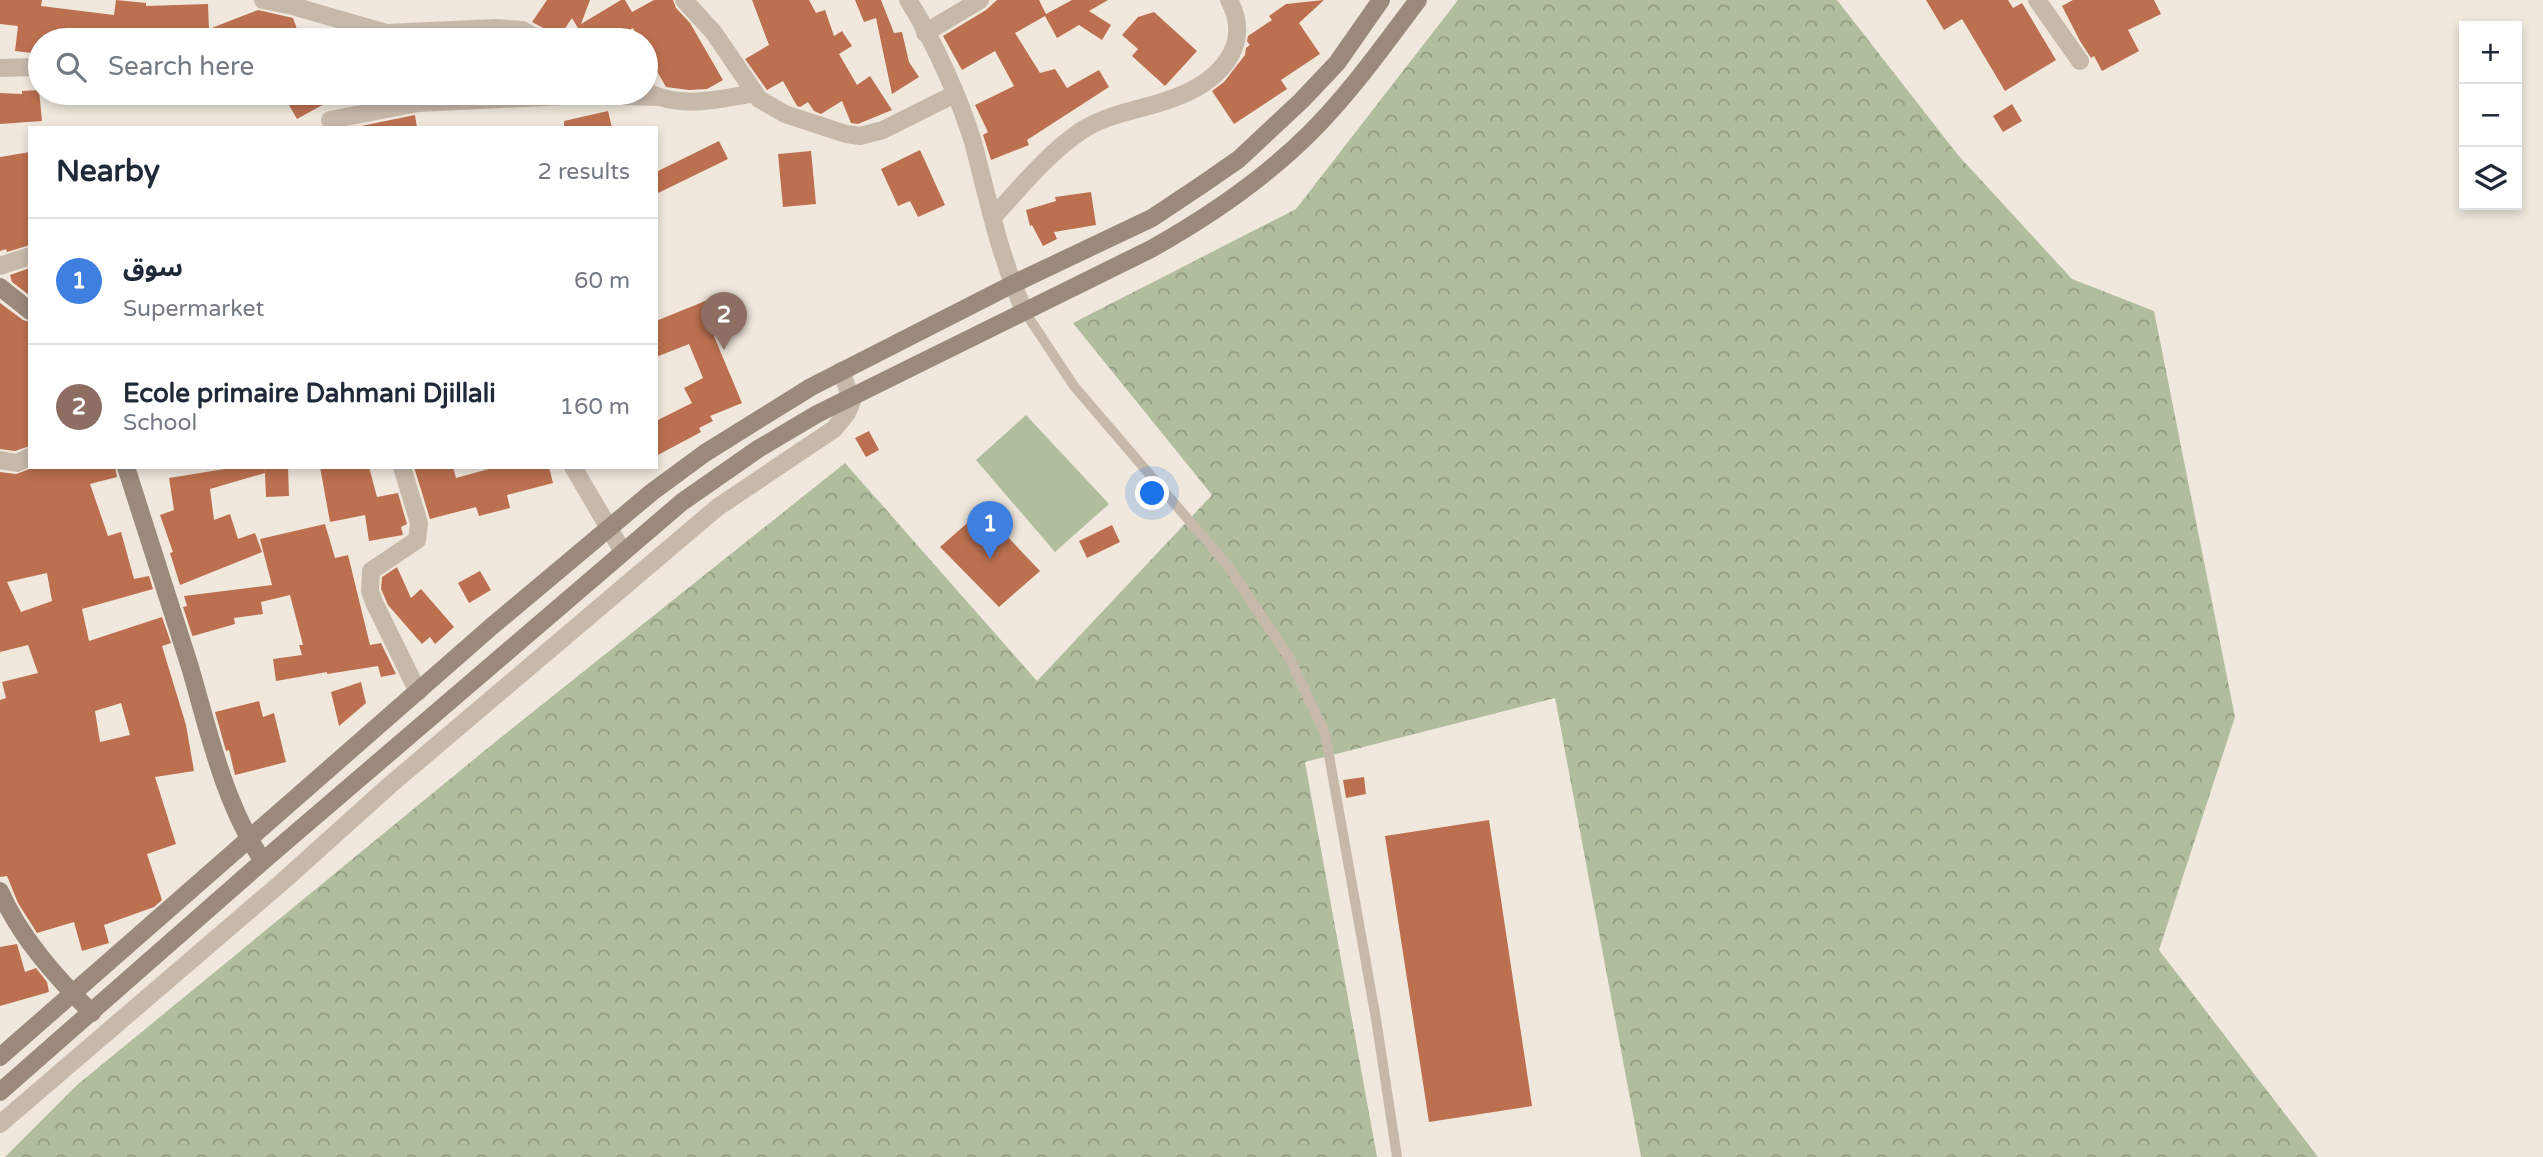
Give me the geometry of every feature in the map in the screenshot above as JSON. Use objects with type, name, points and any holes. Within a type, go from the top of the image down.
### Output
[{"type":"main road","points":[[1,1055],[608,528],[705,453],[811,387],[1013,284],[1152,218],[1239,159],[1301,101],[1337,63],[1381,0]]},
{"type":"main road","points":[[0,1092],[263,861],[682,502],[758,449],[852,397],[1192,226],[1270,168],[1310,133],[1419,0]]},
{"type":"main road","points":[[0,288],[28,309]]},
{"type":"main road","points":[[127,469],[213,747],[248,839],[263,861]]},
{"type":"main road","points":[[0,891],[21,930],[72,993],[92,1013]]},
{"type":"street","points":[[263,0],[367,28]]},
{"type":"street","points":[[684,0],[714,33],[762,101],[785,114],[854,136],[883,130],[955,94]]},
{"type":"street","points":[[908,0],[955,94],[972,139],[1013,284],[1025,312]]},
{"type":"street","points":[[925,33],[980,0]]},
{"type":"street","points":[[993,217],[1039,167],[1080,132],[1100,120],[1185,94],[1220,68],[1233,54],[1237,44],[1237,23],[1229,0]]},
{"type":"street","points":[[2037,0],[2080,61]]},
{"type":"street","points":[[353,28],[356,25]]},
{"type":"street","points":[[0,68],[28,67]]},
{"type":"street","points":[[658,97],[673,102],[696,103],[755,93]]},
{"type":"street","points":[[330,120],[408,105]]},
{"type":"street","points":[[0,266],[28,257]]},
{"type":"street","points":[[0,1124],[281,883],[390,785],[718,506],[834,429],[847,413],[852,397],[841,372]]},
{"type":"street","points":[[0,460],[17,463],[28,458]]},
{"type":"street","points":[[403,469],[419,523],[418,540],[371,571],[370,591],[418,692]]},
{"type":"street","points":[[574,469],[623,552]]},
{"type":"street","points":[[263,861],[281,883]]},
{"type":"lane","points":[[1025,312],[1074,386],[1228,566],[1290,659],[1325,733],[1376,1019],[1397,1157]]},
{"type":"green space","points":[[1458,0],[1837,0],[1958,155],[2072,279],[2154,311],[2235,717],[2159,950],[2318,1157],[1641,1157],[1555,698],[1305,762],[1377,1157],[5,1157],[77,1085],[489,747],[845,463],[1037,681],[1212,495],[1073,323],[1296,209]]},
{"type":"green space","points":[[1026,415],[1109,504],[1055,552],[976,460]]},
{"type":"building","points":[[0,0],[42,0],[41,6],[114,15],[116,0],[146,3],[146,6],[208,4],[209,28],[28,28],[28,53],[15,51],[18,26],[0,24]]},
{"type":"building","points":[[547,0],[590,0],[581,24],[621,0],[625,0],[632,12],[654,0],[673,0],[676,8],[690,23],[723,80],[707,89],[666,87],[658,73],[658,28],[578,28],[572,18],[565,28],[543,28],[532,22]]},
{"type":"building","points":[[752,0],[809,0],[816,13],[825,10],[834,36],[842,31],[852,46],[839,54],[857,85],[870,76],[892,110],[858,124],[851,123],[842,101],[821,114],[814,111],[808,102],[797,106],[783,81],[767,90],[745,59],[769,45]]},
{"type":"building","points":[[855,0],[881,0],[894,33],[902,32],[909,62],[919,77],[892,94],[876,18],[864,22]]},
{"type":"building","points":[[997,0],[1039,0],[1046,14],[1072,0],[1108,0],[1089,11],[1111,25],[1102,40],[1079,25],[1057,38],[1045,16],[1015,33],[1040,73],[1055,69],[1067,88],[1099,70],[1109,87],[1027,140],[1029,145],[991,160],[983,135],[988,132],[975,105],[1014,86],[995,51],[962,70],[943,36],[986,10]]},
{"type":"building","points":[[1324,0],[1299,23],[1320,54],[1281,80],[1287,89],[1234,124],[1212,91],[1224,82],[1245,55],[1246,48],[1250,45],[1248,36],[1272,20],[1269,16],[1286,4]]},
{"type":"building","points":[[1926,0],[2008,0],[2013,8],[2022,3],[2056,60],[2005,91],[1962,19],[1944,30]]},
{"type":"building","points":[[2073,0],[2154,0],[2161,14],[2128,30],[2139,51],[2102,71],[2094,56],[2091,58],[2080,41],[2062,6]]},
{"type":"building","points":[[258,10],[293,18],[297,28],[212,28]]},
{"type":"building","points":[[1154,12],[1197,51],[1165,86],[1132,56],[1138,49],[1122,35],[1138,17]]},
{"type":"building","points":[[22,91],[28,91],[28,105],[40,105],[42,121],[0,124],[0,93],[22,94]]},
{"type":"building","points":[[2012,104],[2022,121],[2003,132],[1993,116]]},
{"type":"building","points":[[289,105],[322,105],[297,119]]},
{"type":"building","points":[[608,111],[612,126],[564,126],[564,121]]},
{"type":"building","points":[[415,115],[417,126],[361,126]]},
{"type":"building","points":[[719,141],[728,159],[658,193],[658,171]]},
{"type":"building","points":[[920,150],[945,205],[918,217],[910,201],[898,206],[881,169]]},
{"type":"building","points":[[811,151],[816,204],[783,207],[778,154]]},
{"type":"building","points":[[28,152],[28,246],[7,252],[6,249],[0,251],[0,157]]},
{"type":"building","points":[[1091,192],[1096,225],[1054,232],[1057,239],[1043,246],[1032,225],[1030,226],[1026,210],[1056,201],[1055,197]]},
{"type":"building","points":[[28,269],[28,294],[12,282],[10,275]]},
{"type":"building","points":[[725,293],[728,300],[736,296],[746,321],[713,334],[742,403],[710,416],[713,421],[699,428],[701,432],[658,455],[658,420],[692,403],[684,388],[703,378],[689,344],[658,356],[658,320]]},
{"type":"building","points":[[0,303],[28,321],[28,447],[15,451],[0,449]]},
{"type":"building","points":[[869,431],[879,450],[866,457],[855,438]]},
{"type":"building","points":[[30,469],[115,469],[117,477],[90,484],[108,536],[121,532],[134,579],[149,576],[153,589],[82,609],[89,641],[162,617],[171,643],[162,646],[186,725],[194,771],[155,777],[176,844],[147,854],[162,900],[154,907],[104,925],[109,943],[82,951],[74,922],[37,933],[18,903],[7,876],[0,877],[0,700],[6,698],[2,682],[38,673],[28,645],[0,652],[0,472],[16,474]],"holes":[[[47,573],[52,601],[21,612],[7,582]],[[121,703],[130,735],[100,742],[95,711]]]},
{"type":"building","points":[[225,469],[288,469],[289,496],[266,497],[265,473],[210,489],[214,520],[230,514],[238,539],[255,533],[262,552],[180,585],[170,553],[173,552],[160,515],[174,510],[169,478]]},
{"type":"building","points":[[320,469],[370,469],[377,497],[398,493],[407,524],[401,527],[403,535],[369,541],[365,515],[330,522]]},
{"type":"building","points":[[415,469],[454,469],[456,478],[489,469],[550,469],[553,483],[507,495],[510,508],[479,516],[476,507],[430,519]]},
{"type":"building","points":[[982,510],[1040,571],[999,607],[940,547]]},
{"type":"building","points":[[325,524],[335,558],[348,555],[370,645],[381,643],[396,674],[381,677],[378,666],[276,681],[273,659],[302,655],[299,645],[303,645],[290,595],[261,602],[263,614],[234,618],[235,624],[192,635],[183,607],[187,606],[184,596],[272,585],[260,539]]},
{"type":"building","points":[[1112,525],[1120,542],[1087,558],[1079,541]]},
{"type":"building","points":[[397,567],[411,598],[421,589],[454,627],[435,644],[430,637],[422,644],[388,605],[381,589],[382,577]]},
{"type":"building","points":[[480,571],[491,590],[469,603],[458,583]]},
{"type":"building","points":[[361,682],[366,703],[339,726],[331,692]]},
{"type":"building","points":[[259,701],[263,717],[274,713],[286,762],[235,775],[215,712]]},
{"type":"building","points":[[1364,777],[1366,794],[1346,798],[1343,780]]},
{"type":"building","points":[[1489,820],[1532,1106],[1429,1122],[1385,836]]},
{"type":"building","points":[[17,944],[25,972],[36,968],[47,982],[49,992],[0,1006],[0,947]]},
{"type":"place","name":"Ecole primaire Dahmani Djillali","points":[[724,350]]},
{"type":"place","name":"سوق","points":[[990,559]]}]
